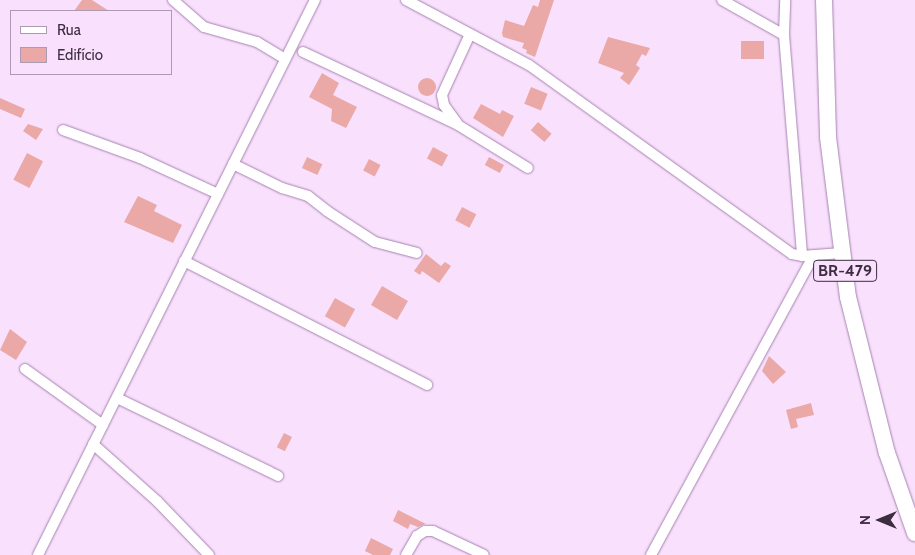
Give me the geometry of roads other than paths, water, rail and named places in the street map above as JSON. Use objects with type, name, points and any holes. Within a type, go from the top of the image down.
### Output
[{"type":"main road","name":"BR-479","points":[[824,0],[828,137],[848,297],[887,453],[915,533]]},
{"type":"street","points":[[173,0],[204,27],[257,42],[285,59]]},
{"type":"street","points":[[406,0],[529,66],[792,254],[802,256],[842,253]]},
{"type":"street","points":[[722,0],[784,35]]},
{"type":"street","points":[[785,0],[784,35],[802,256]]},
{"type":"street","points":[[38,555],[315,1]]},
{"type":"street","points":[[458,125],[444,105],[442,95],[470,34]]},
{"type":"street","points":[[303,52],[458,125],[528,168]]},
{"type":"street","points":[[63,130],[140,158],[218,194]]},
{"type":"street","points":[[232,164],[282,188],[308,196],[327,211],[375,242],[417,254]]},
{"type":"street","points":[[651,555],[814,255]]},
{"type":"street","points":[[184,262],[427,385]]},
{"type":"street","points":[[25,369],[103,424]]},
{"type":"street","points":[[116,398],[278,476]]},
{"type":"street","points":[[93,444],[156,501],[209,555]]},
{"type":"street","points":[[406,555],[417,536],[433,531],[484,555]]}]
